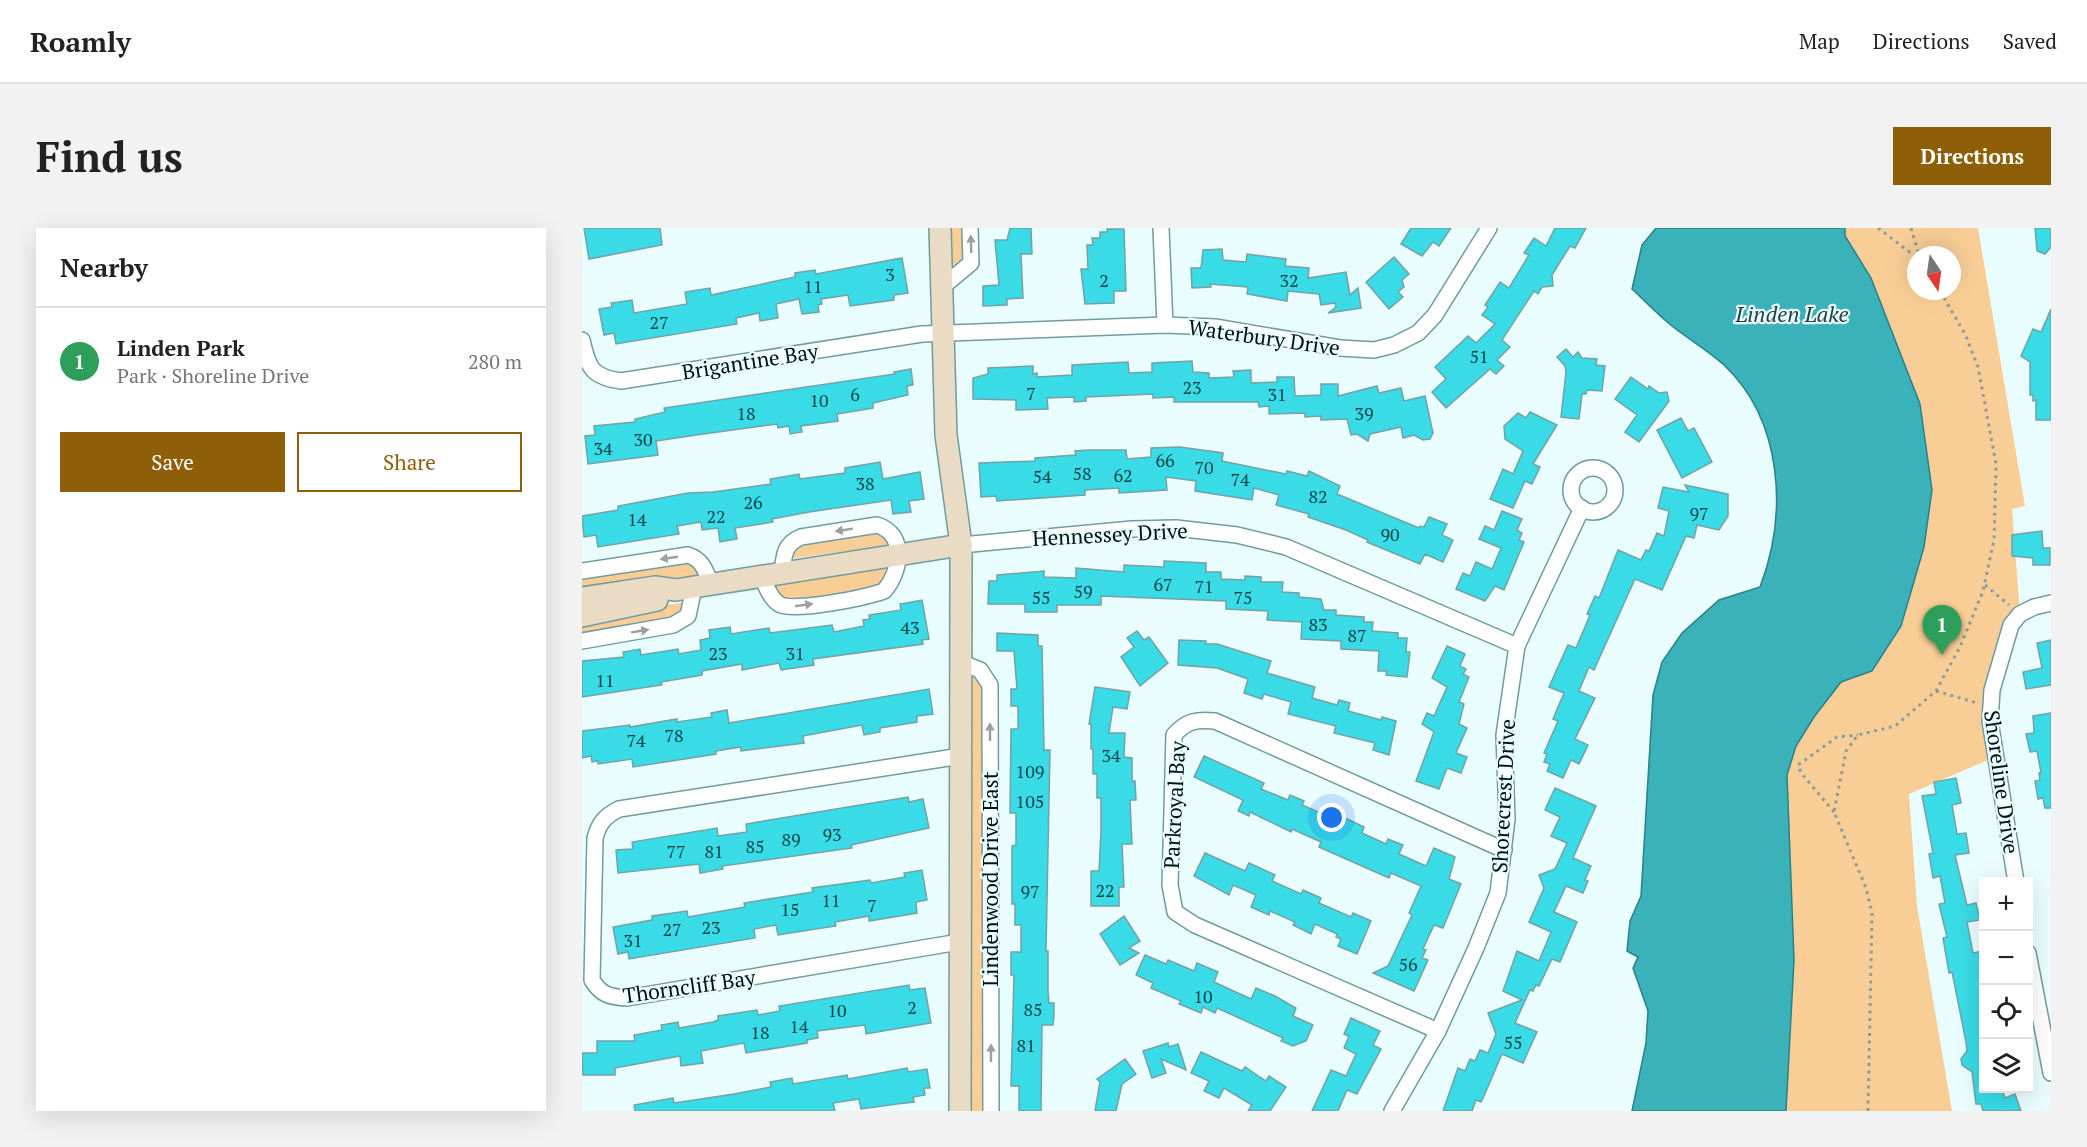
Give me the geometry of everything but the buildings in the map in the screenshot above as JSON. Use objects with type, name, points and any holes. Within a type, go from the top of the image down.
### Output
[{"type":"street","name":"Lindenwood Drive East","points":[[940,228],[946,435],[961,545],[960,1111]]},
{"type":"street","points":[[941,288],[971,262],[970,228]]},
{"type":"street","points":[[1161,228],[1165,325]]},
{"type":"street","name":"Waterbury Drive","points":[[944,333],[1165,325],[1215,327],[1340,348],[1374,350],[1394,345],[1418,333],[1435,315],[1490,228]]},
{"type":"street","name":"Brigantine Bay","points":[[582,340],[590,368],[603,378],[621,381],[922,334],[944,333]]},
{"type":"street","name":"Shorecrest Drive","points":[[1392,1111],[1438,1031],[1498,893],[1507,819],[1504,735],[1517,646],[1582,508]]},
{"type":"street","points":[[877,525],[885,528],[894,536],[899,556],[893,579],[884,591],[796,607],[780,604],[771,597],[772,575],[792,541],[801,537],[877,525]]},
{"type":"street","name":"Hennessey Drive","points":[[582,598],[655,587],[693,587],[961,545],[1132,529],[1176,528],[1237,535],[1286,547],[1517,646]]},
{"type":"street","points":[[582,571],[688,555],[698,558],[702,564],[693,587],[688,616],[674,625],[582,641]]},
{"type":"street","name":"Hennessey Drive","points":[[582,616],[662,599],[693,587]]},
{"type":"street","points":[[2020,614],[2034,607],[2051,603]]},
{"type":"street","name":"Shoreline Drive","points":[[2015,877],[1995,757],[1990,707],[2006,639],[2020,614]]},
{"type":"street","name":"Lindenwood Drive East","points":[[962,663],[980,670],[990,686],[991,1111]]},
{"type":"street","name":"Parkroyal Bay","points":[[1438,1031],[1195,925],[1175,912],[1170,885],[1174,735],[1183,724],[1198,719],[1215,721],[1504,849]]},
{"type":"street","name":"Thorncliff Bay","points":[[959,942],[627,998],[611,997],[599,991],[592,980],[595,838],[598,825],[608,814],[619,809],[961,756]]},
{"type":"street","points":[[2033,979],[2051,1073]]},
{"type":"path","points":[[1878,228],[1907,248]]},
{"type":"path","points":[[1911,228],[1916,246]]},
{"type":"path","points":[[1868,1111],[1872,913],[1866,888],[1834,812],[1801,773],[1798,765],[1837,736],[1858,735],[1895,726],[1936,692],[1960,647],[1985,585],[1994,540],[1997,505],[1991,435],[1978,367],[1965,334],[1945,300]]},
{"type":"path","points":[[1985,585],[2020,614]]},
{"type":"path","points":[[1936,692],[1990,707]]},
{"type":"path","points":[[1834,812],[1846,751],[1858,735]]},
{"type":"shaded area","points":[[940,228],[970,228],[971,263],[941,288]]},
{"type":"shaded area","points":[[1845,228],[1978,228],[2025,506],[2012,509],[2020,614],[1992,690],[1995,757],[1909,794],[1917,906],[1952,1111],[1786,1111],[1794,960],[1787,775],[1796,746],[1814,717],[1841,682],[1855,677],[1901,626],[1924,547],[1932,490],[1871,278],[1845,236]]},
{"type":"shaded area","points":[[878,532],[885,536],[889,545],[789,559],[797,544]]},
{"type":"shaded area","points":[[690,562],[699,573],[696,576],[582,590],[582,577]]},
{"type":"shaded area","points":[[885,568],[888,573],[880,585],[874,588],[790,601],[783,599],[774,588],[777,585]]},
{"type":"shaded area","points":[[684,602],[684,609],[676,618],[582,634],[582,621]]},
{"type":"shaded area","points":[[971,675],[984,683],[985,1111],[970,1111]]},
{"type":"water","name":"Linden Lake","points":[[1656,228],[1845,228],[1845,236],[1871,278],[1920,404],[1932,490],[1924,547],[1901,626],[1872,671],[1841,682],[1814,717],[1796,746],[1787,775],[1794,960],[1786,1111],[1632,1111],[1646,1043],[1648,1011],[1633,968],[1638,957],[1627,951],[1630,921],[1641,896],[1653,695],[1662,662],[1682,633],[1719,600],[1760,587],[1769,559],[1776,499],[1775,470],[1769,441],[1758,413],[1744,388],[1724,365],[1667,322],[1632,289],[1642,245]]},
{"type":"place","name":"Linden Park","points":[[1942,655]]}]
